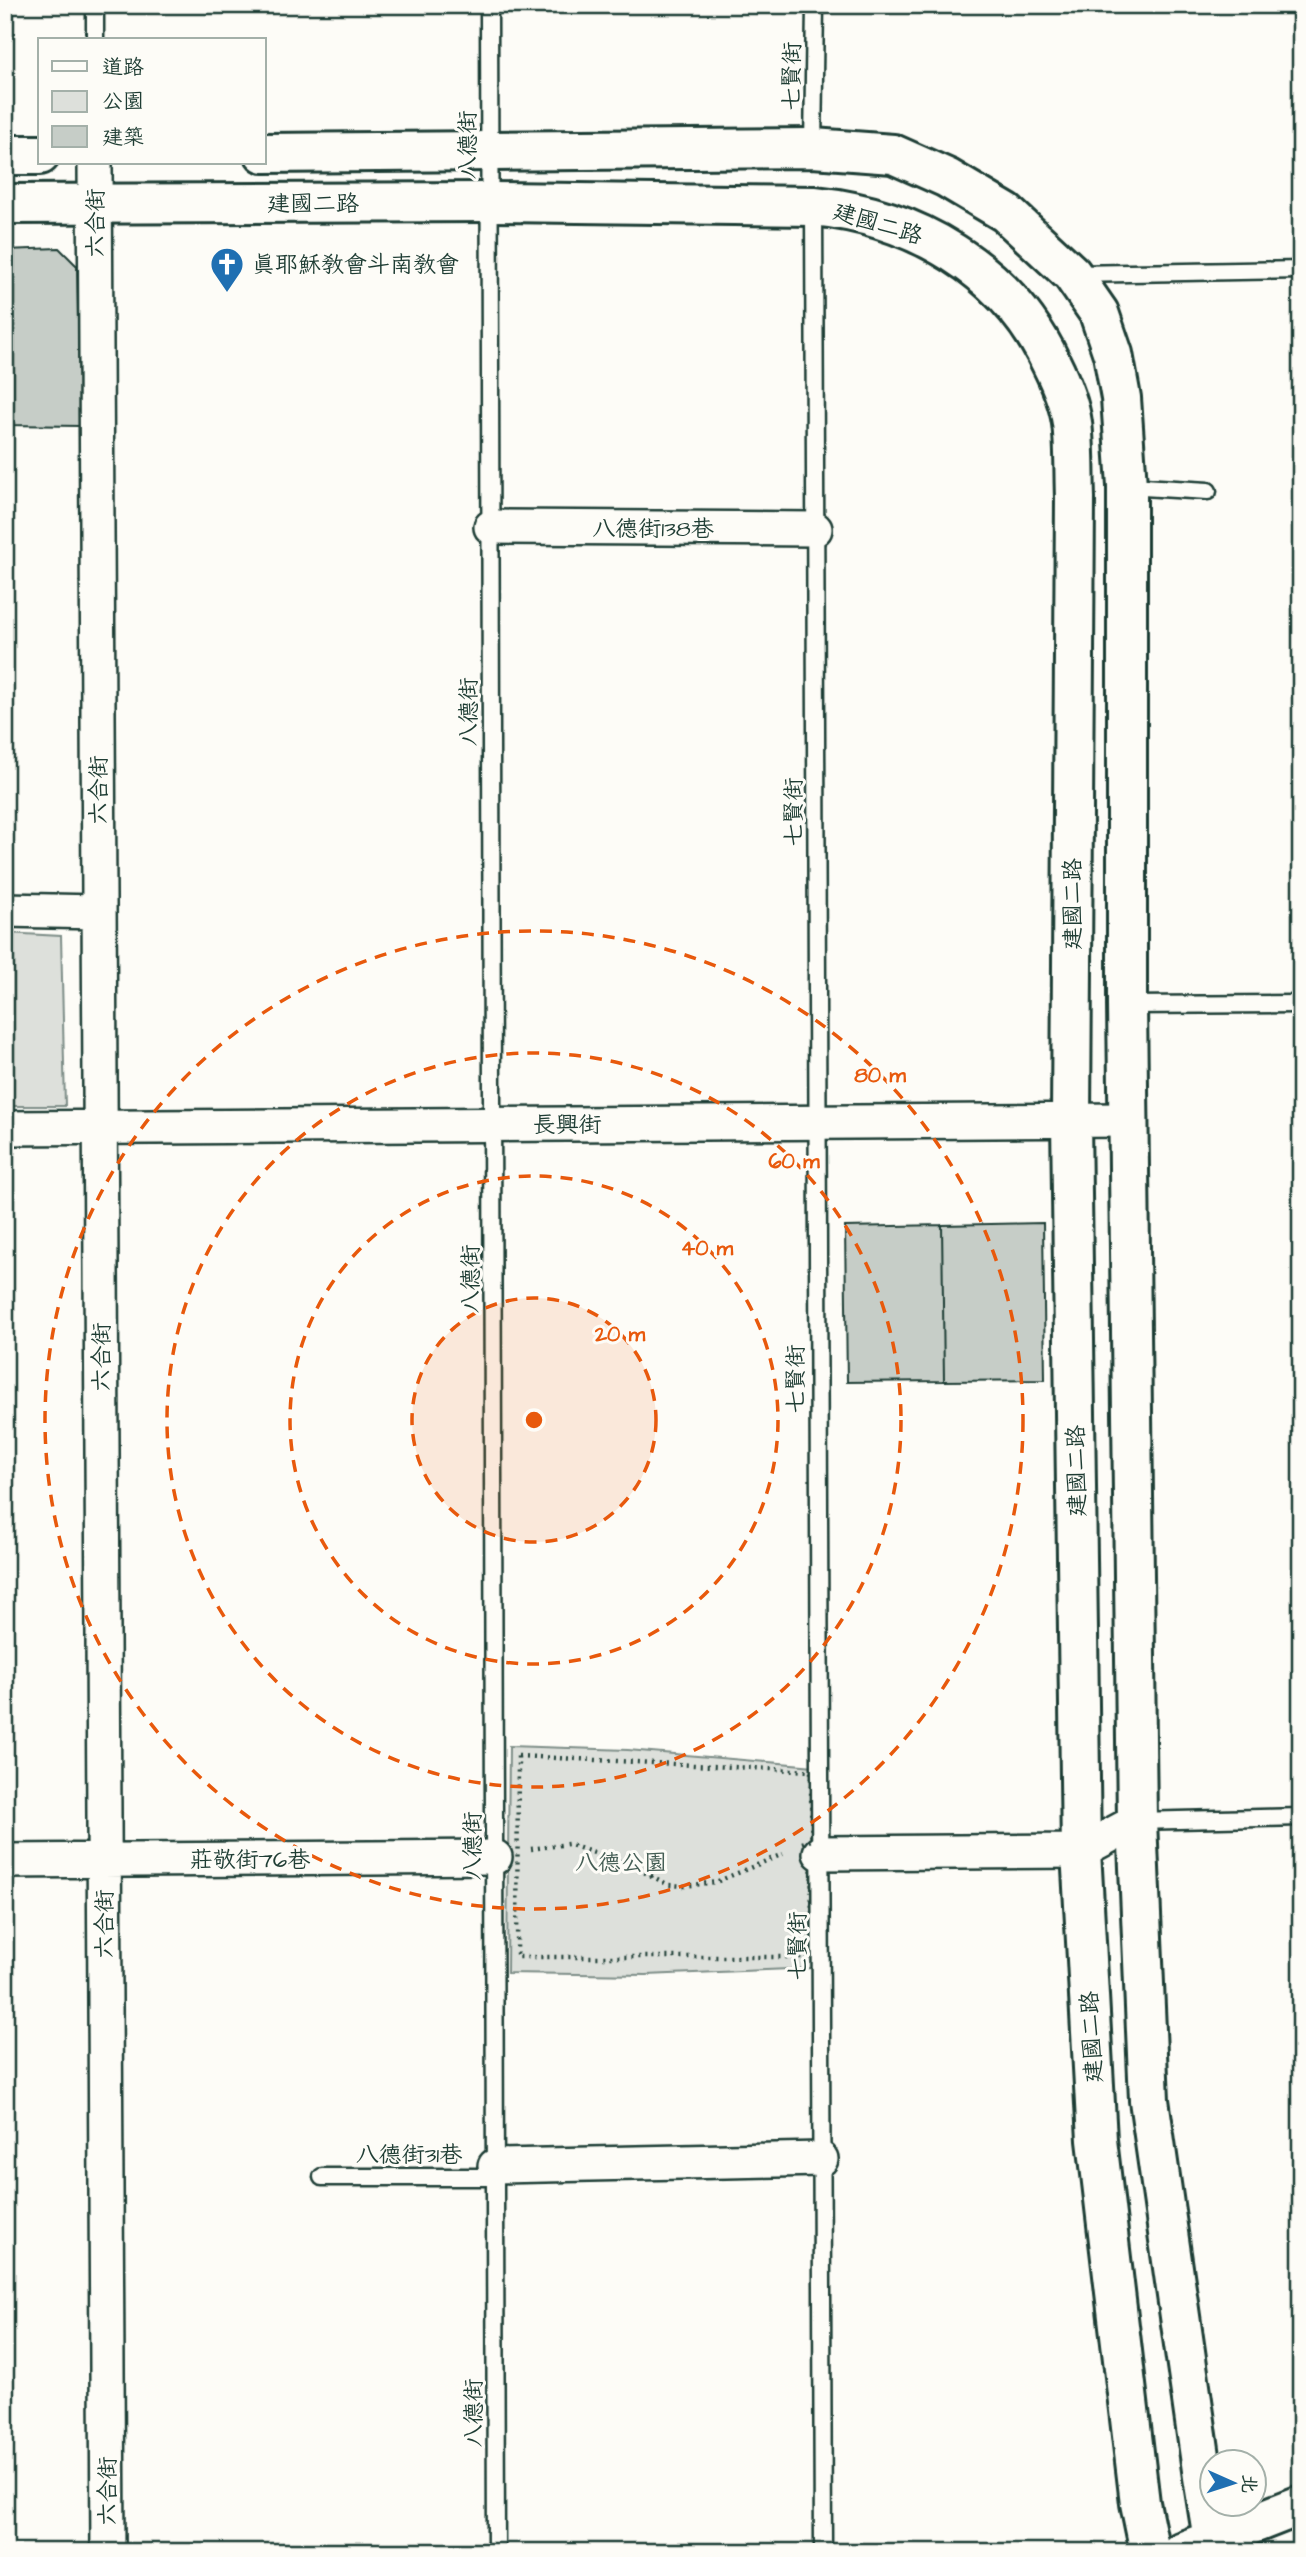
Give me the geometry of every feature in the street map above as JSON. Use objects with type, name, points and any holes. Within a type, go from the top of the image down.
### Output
[{"type":"street","points":[[266,153],[813,148],[893,154],[947,178],[1006,213],[1072,274],[1099,313],[1113,354],[1121,398],[1127,486],[1127,1005],[1138,1821],[1149,2100],[1203,2547],[1301,2505]]},
{"type":"street","points":[[5,155],[38,155]]},
{"type":"street","name":"六合街","points":[[95,164],[108,2552]]},
{"type":"street","name":"建國二路","points":[[5,204],[490,202],[841,208],[905,227],[938,242],[968,261],[996,284],[1022,314],[1044,347],[1065,396],[1072,422],[1075,498],[1071,1121],[1081,1851],[1097,2140],[1140,2503],[1150,2552]]},
{"type":"street","name":"八德街138巷","points":[[491,527],[815,529]]},
{"type":"street","points":[[5,910],[98,912]]},
{"type":"street","name":"長興街","points":[[5,1128],[1129,1120]]},
{"type":"street","points":[[804,1847],[1081,1851],[1138,1821]]},
{"type":"street","name":"莊敬街76巷","points":[[5,1861],[502,1859]]},
{"type":"street","points":[[496,2172],[821,2159]]},
{"type":"lane","points":[[95,5],[95,38]]},
{"type":"lane","name":"八德街","points":[[489,5],[492,1125],[502,1859],[496,2172],[496,2552]]},
{"type":"lane","name":"七賢街","points":[[813,148],[815,5]]},
{"type":"lane","name":"七賢街","points":[[814,206],[817,1122],[804,1847],[821,2159],[822,2552]]},
{"type":"lane","points":[[1072,274],[1301,270]]},
{"type":"lane","points":[[1127,486],[1209,491]]},
{"type":"lane","points":[[1127,1005],[1301,1004]]},
{"type":"lane","points":[[1138,1821],[1301,1817]]},
{"type":"lane","name":"八德街31巷","points":[[322,2177],[496,2172]]},
{"type":"path","points":[[518,1756],[811,1771],[812,1957],[517,1957],[502,1859],[518,1756]]},
{"type":"path","points":[[502,1859],[530,1849],[568,1844],[632,1866],[669,1885],[703,1885],[804,1847]]},
{"type":"path","points":[[651,1877],[660,1861]]},
{"type":"green space","points":[[5,933],[61,936],[65,1106],[5,1106]]},
{"type":"green space","name":"八德公園","points":[[509,1746],[628,1750],[814,1766],[813,1968],[646,1975],[507,1973]]},
{"type":"building","points":[[59,248],[77,266],[80,426],[5,425],[5,250]]},
{"type":"building","points":[[1043,1223],[1045,1380],[944,1381],[942,1225]]},
{"type":"building","points":[[942,1225],[944,1381],[847,1382],[845,1227]]},
{"type":"place","name":"真耶穌教會斗南教會","points":[[227,294]]}]
